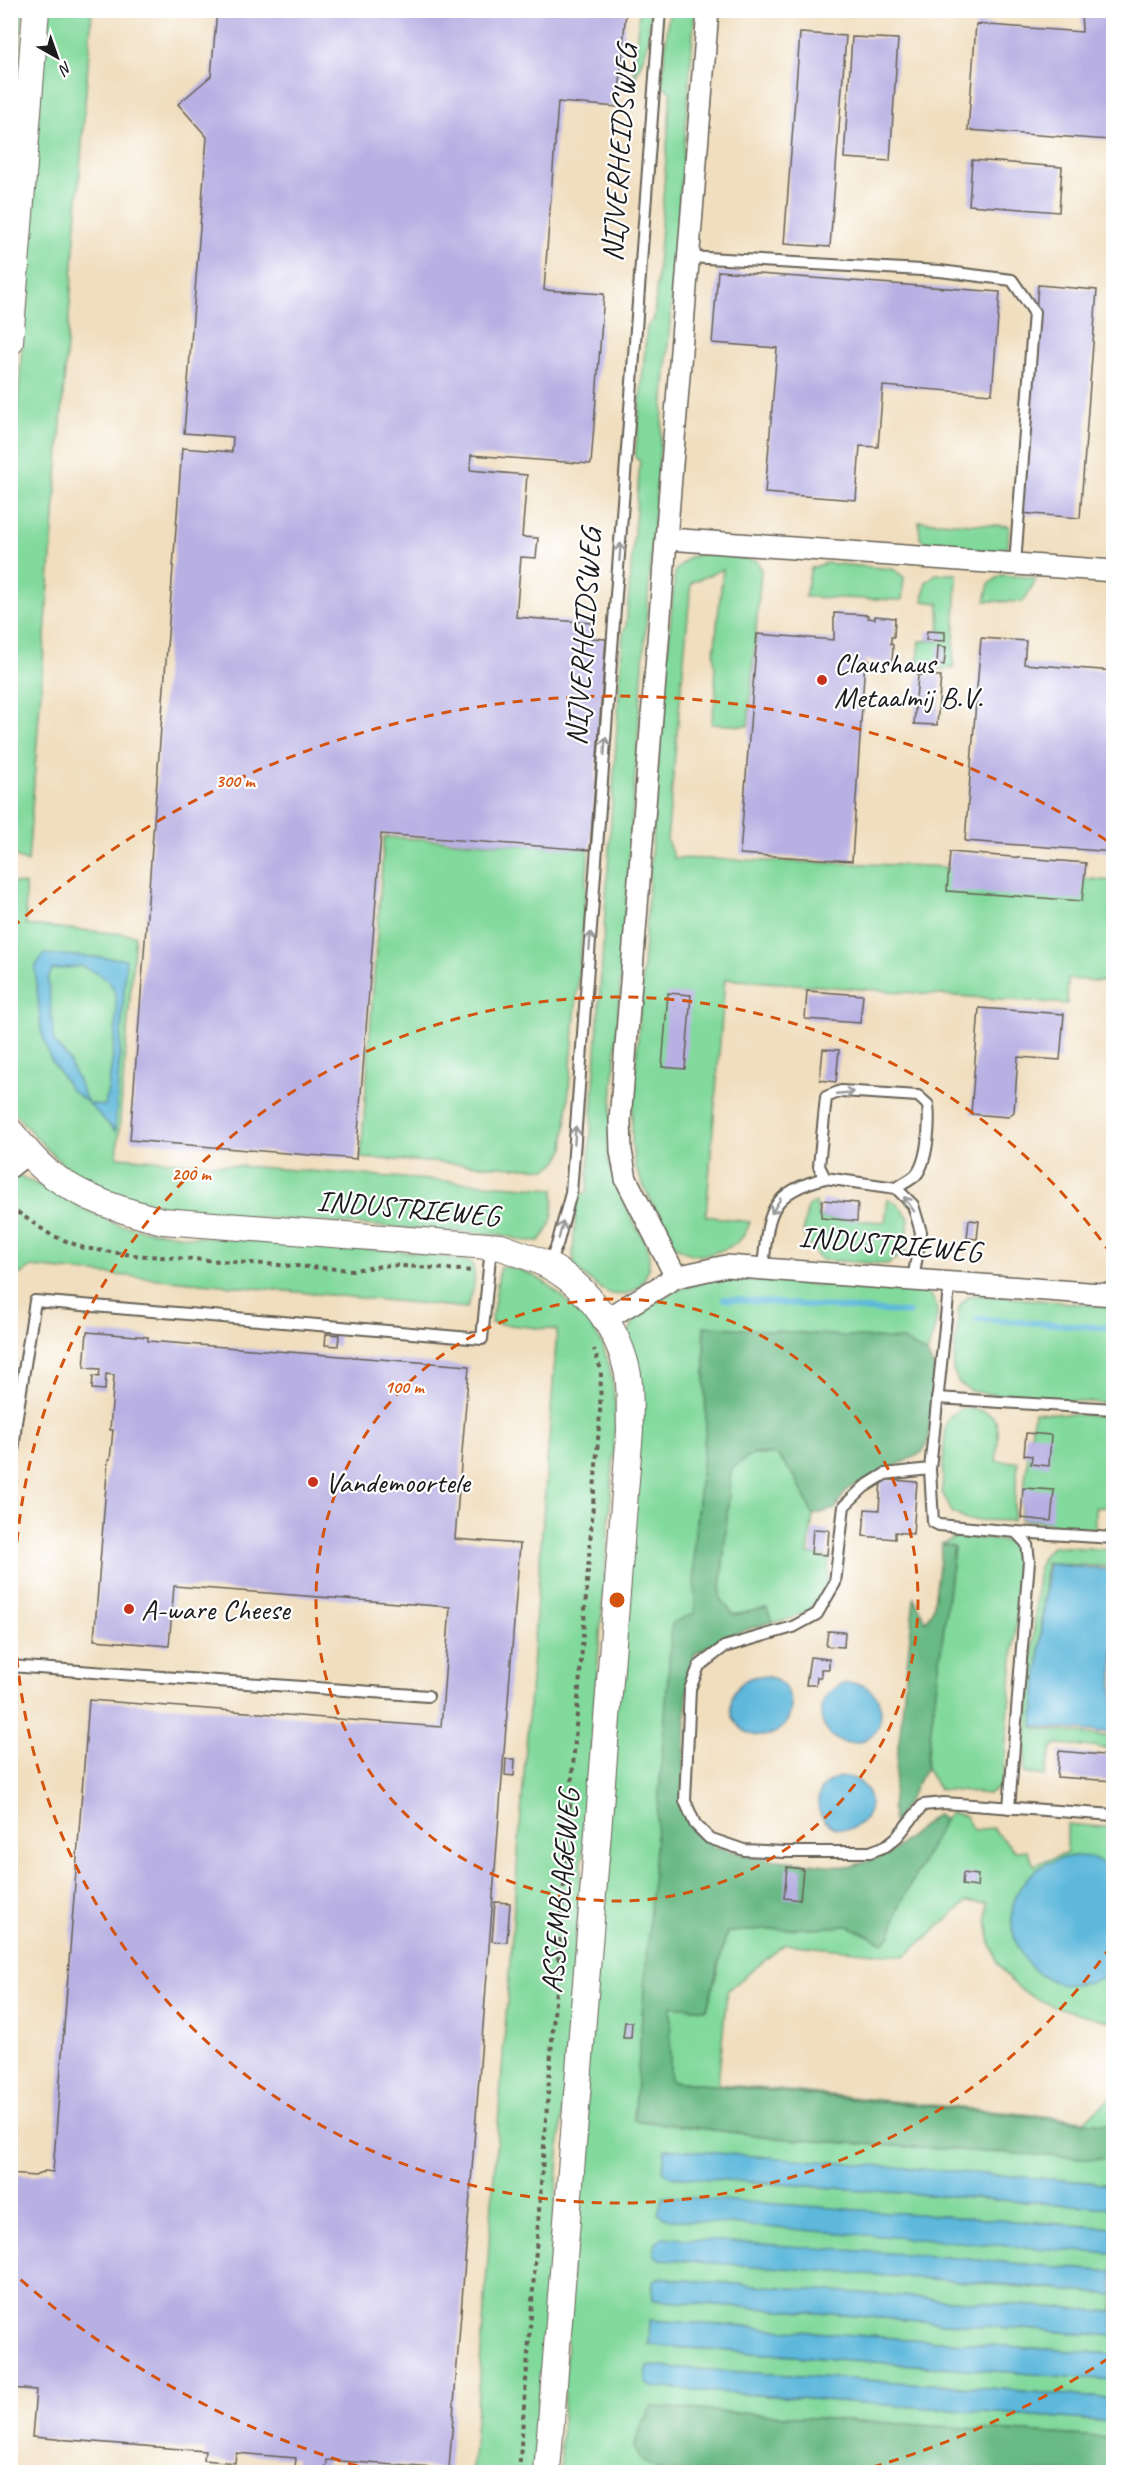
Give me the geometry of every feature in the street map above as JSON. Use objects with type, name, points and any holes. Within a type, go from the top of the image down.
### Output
[{"type":"street","points":[[10,342],[17,169],[36,10]]},
{"type":"street","points":[[676,1277],[626,1179],[621,1151],[620,1121],[668,539],[708,10]]},
{"type":"street","points":[[668,539],[1113,571]]},
{"type":"street","name":"INDUSTRIEWEG","points":[[10,1131],[20,1159],[77,1191],[116,1209],[163,1221],[501,1247],[548,1265],[582,1291],[606,1319],[676,1277],[726,1266],[1113,1295]]},
{"type":"street","name":"ASSEMBLAGEWEG","points":[[547,2472],[630,1431],[628,1375],[606,1319]]},
{"type":"lane","name":"NIJVERHEIDSWEG","points":[[548,1265],[557,1245],[571,1193],[660,10]]},
{"type":"lane","points":[[688,257],[940,271],[1012,280],[1034,312],[1015,564]]},
{"type":"lane","points":[[825,1178],[819,1166],[826,1097],[841,1091],[918,1096],[928,1105],[930,1120],[924,1160],[916,1175],[896,1188]]},
{"type":"lane","points":[[763,1267],[768,1220],[781,1197],[801,1184],[825,1178],[896,1188],[913,1205],[921,1232],[913,1280]]},
{"type":"lane","points":[[10,1484],[13,1422],[35,1301],[482,1339],[491,1247]]},
{"type":"lane","points":[[951,1283],[930,1469],[933,1522],[939,1525],[1017,1532],[1113,1538]]},
{"type":"lane","points":[[937,1398],[1113,1409]]},
{"type":"lane","points":[[930,1469],[885,1474],[864,1487],[844,1506],[835,1583],[817,1614],[793,1627],[724,1647],[699,1666],[690,1689],[684,1801],[695,1824],[708,1838],[744,1850],[870,1852],[886,1846],[897,1837],[923,1806],[944,1803],[1113,1815]]},
{"type":"lane","points":[[1009,1808],[1029,1561],[1027,1544],[1017,1532]]},
{"type":"lane","points":[[10,1666],[428,1696]]},
{"type":"path","name":"INDUSTRIEWEG","points":[[10,1208],[51,1235],[84,1248],[132,1255],[353,1270],[390,1265],[489,1272]]},
{"type":"path","name":"ASSEMBLAGEWEG","points":[[519,2472],[600,1413],[601,1370],[591,1341]]},
{"type":"green space","points":[[11,11],[23,11],[11,156]]},
{"type":"green space","points":[[46,11],[92,11],[28,862],[11,855],[11,499]]},
{"type":"green space","points":[[639,11],[651,11],[647,48],[633,83]]},
{"type":"green space","points":[[669,11],[695,11],[646,622],[608,1159],[622,1198],[645,1242],[649,1255],[649,1266],[638,1287],[623,1295],[616,1295],[601,1289],[575,1268],[573,1253],[577,1193],[587,1193],[623,633],[626,626],[640,462],[635,457],[647,327],[654,319],[671,93],[662,84]]},
{"type":"green space","points":[[919,521],[1009,526],[1008,546],[1000,552],[929,546],[920,538]]},
{"type":"green space","points":[[712,553],[757,561],[761,570],[748,726],[711,724],[716,695],[714,655],[723,569],[691,583],[667,840],[674,858],[929,866],[1113,881],[1113,982],[1068,979],[1067,1004],[725,979],[706,1216],[750,1222],[742,1238],[735,1244],[713,1253],[697,1255],[676,1246],[649,1196],[634,1162],[632,1118],[658,760],[675,571],[689,557]]},
{"type":"green space","points":[[826,563],[893,569],[904,577],[902,600],[805,597],[811,568]]},
{"type":"green space","points":[[936,574],[957,574],[953,669],[917,669],[920,641],[940,641],[939,603],[923,601],[926,582]]},
{"type":"green space","points":[[1001,575],[1030,577],[1036,580],[1023,602],[985,601],[989,584]]},
{"type":"green space","points":[[384,837],[589,849],[564,1149],[558,1161],[547,1169],[361,1158]]},
{"type":"green space","points":[[11,883],[25,884],[26,925],[135,935],[117,1157],[554,1189],[553,1211],[548,1230],[539,1241],[526,1241],[502,1235],[181,1212],[118,1197],[85,1181],[53,1155],[19,1119],[11,1106]]},
{"type":"green space","points":[[20,1176],[115,1224],[144,1230],[186,1236],[424,1253],[471,1262],[474,1274],[473,1291],[467,1308],[32,1267],[11,1280],[11,1179]]},
{"type":"green space","points":[[888,1199],[897,1203],[909,1218],[906,1252],[887,1264],[821,1260],[806,1240],[803,1229],[809,1205],[816,1202],[819,1218],[885,1222]]},
{"type":"green space","points":[[500,1267],[518,1270],[543,1281],[588,1321],[602,1344],[609,1365],[615,1408],[611,1496],[534,2472],[472,2472],[557,1330],[491,1323]]},
{"type":"green space","points":[[722,1278],[928,1293],[933,1299],[937,1313],[927,1354],[903,1340],[704,1327],[706,1426],[694,1543],[695,1613],[634,2120],[787,2139],[1113,2160],[1113,2184],[665,2150],[669,2176],[1113,2208],[1113,2228],[1024,2221],[942,2239],[1113,2254],[1113,2272],[932,2256],[657,2240],[654,2254],[1113,2295],[1113,2312],[658,2278],[653,2283],[653,2300],[1113,2336],[1113,2354],[651,2320],[649,2345],[1113,2380],[1113,2399],[989,2388],[648,2366],[652,2387],[1113,2422],[1113,2438],[652,2407],[665,2472],[559,2472],[628,1335],[635,1320],[653,1303],[676,1291]]},
{"type":"green space","points":[[983,1295],[1113,1307],[1113,1404],[988,1394],[971,1391],[959,1383],[953,1370],[959,1307],[968,1296]]},
{"type":"green space","points":[[704,1326],[903,1340],[927,1354],[934,1368],[929,1438],[922,1453],[847,1489],[835,1509],[813,1515],[796,1478],[777,1455],[754,1453],[731,1469],[720,1599],[734,1615],[767,1608],[772,1622],[723,1637],[693,1655],[687,1691],[683,1803],[692,1824],[714,1846],[757,1858],[849,1867],[889,1854],[937,1814],[944,1820],[898,1909],[891,1935],[883,1943],[849,1926],[727,1932],[707,2009],[671,2006],[670,2081],[1113,2125],[1113,2160],[787,2139],[634,2120],[672,1623],[695,1613],[694,1543],[706,1426]]},
{"type":"green space","points":[[962,1408],[980,1410],[992,1416],[998,1434],[996,1461],[1018,1462],[1013,1521],[966,1520],[952,1512],[942,1492],[945,1427],[950,1416]]},
{"type":"green space","points":[[1034,1412],[1113,1417],[1113,1506],[1095,1508],[1095,1530],[1020,1519]]},
{"type":"green space","points":[[752,1455],[777,1455],[796,1478],[813,1515],[808,1554],[830,1558],[825,1585],[819,1600],[804,1613],[772,1622],[766,1608],[734,1615],[720,1599],[731,1469]]},
{"type":"green space","points":[[957,1537],[1007,1541],[1021,1559],[1003,1780],[998,1788],[988,1794],[939,1789],[926,1768],[954,1548],[942,1544]]},
{"type":"green space","points":[[942,1544],[954,1547],[926,1768],[894,1825],[892,1808],[914,1598],[926,1621],[933,1609]]},
{"type":"green space","points":[[1054,1546],[1113,1550],[1113,1567],[1046,1563],[1034,1728],[1113,1737],[1113,1749],[1059,1744],[1052,1748],[1045,1776],[1024,1773],[1038,1572],[1043,1557]]},
{"type":"green space","points":[[950,1813],[965,1816],[973,1830],[992,1828],[1015,1851],[1027,1850],[1034,1865],[1067,1853],[1067,1824],[1113,1828],[1113,2022],[1062,2009],[1022,1990],[1006,1976],[995,1957],[989,1934],[987,1903],[967,1902],[905,1956],[785,1944],[727,1991],[718,2084],[1085,2120],[1113,2096],[1113,2125],[670,2081],[670,2006],[707,2009],[727,1932],[849,1926],[891,1935],[898,1909],[944,1820]]},
{"type":"green space","points":[[652,2407],[1113,2438],[1113,2472],[665,2472],[641,2460],[634,2447],[643,2421]]},
{"type":"water","points":[[43,954],[126,959],[115,1131],[88,1103],[70,1089],[50,1058],[41,1030],[35,968]],"holes":[[[81,966],[106,979],[115,995],[116,1025],[105,1106],[88,1103],[67,1057],[54,1042],[48,979],[52,970]]]},
{"type":"water","points":[[1048,1564],[1113,1570],[1113,1733],[1033,1726]]},
{"type":"water","points":[[755,1676],[767,1676],[778,1681],[786,1689],[791,1706],[789,1718],[778,1731],[767,1736],[755,1736],[744,1731],[736,1723],[731,1712],[731,1700],[736,1689],[744,1681]]},
{"type":"water","points":[[845,1683],[857,1683],[868,1688],[876,1696],[881,1713],[879,1725],[868,1738],[857,1743],[845,1743],[834,1738],[826,1730],[821,1719],[821,1707],[826,1696],[834,1688]]},
{"type":"water","points":[[844,1777],[858,1781],[866,1789],[870,1803],[866,1817],[858,1825],[844,1829],[830,1825],[822,1817],[818,1803],[822,1789],[830,1781]]},
{"type":"water","points":[[1074,1856],[1089,1857],[1114,1869],[1113,1972],[1079,1984],[1051,1980],[1029,1965],[1016,1941],[1012,1915],[1019,1889],[1040,1868]]},
{"type":"water","points":[[665,2149],[1113,2184],[1113,2208],[669,2176],[663,2171]]},
{"type":"water","points":[[663,2196],[1113,2228],[1113,2254],[675,2220],[658,2213]]},
{"type":"water","points":[[661,2237],[932,2256],[1113,2272],[1113,2295],[1025,2286],[659,2259],[654,2254],[655,2245]]},
{"type":"water","points":[[658,2278],[1113,2312],[1113,2336],[653,2300],[653,2282]]},
{"type":"water","points":[[650,2320],[1113,2354],[1113,2380],[649,2345]]},
{"type":"water","points":[[647,2366],[989,2388],[1113,2399],[1113,2422],[652,2387],[646,2382]]},
{"type":"building","points":[[217,10],[626,10],[618,107],[558,102],[544,290],[604,294],[591,464],[471,455],[470,470],[527,475],[522,537],[538,538],[536,558],[521,557],[516,617],[592,623],[591,638],[606,639],[590,850],[381,834],[356,1159],[130,1140],[182,448],[232,452],[233,437],[184,433],[207,137],[178,104],[211,76]]},
{"type":"building","points":[[1081,10],[1114,10],[1114,93],[1110,140],[968,130],[976,24],[1082,32]]},
{"type":"building","points":[[800,33],[846,36],[830,247],[784,244]]},
{"type":"building","points":[[852,37],[898,39],[890,161],[844,158]]},
{"type":"building","points":[[972,160],[1062,167],[1059,212],[969,205]]},
{"type":"building","points":[[718,271],[1000,292],[992,394],[883,386],[878,447],[860,446],[856,500],[765,493],[777,348],[712,343]]},
{"type":"building","points":[[1038,285],[1097,290],[1080,518],[1021,513]]},
{"type":"building","points":[[834,613],[868,615],[868,618],[875,619],[875,616],[895,618],[894,637],[891,637],[892,664],[865,660],[852,861],[740,854],[757,634],[834,640]]},
{"type":"building","points":[[927,631],[945,632],[945,641],[926,640]]},
{"type":"building","points":[[981,638],[1026,641],[1024,664],[1114,671],[1114,852],[965,841]]},
{"type":"building","points":[[938,646],[946,647],[944,665],[937,664]]},
{"type":"building","points":[[918,675],[941,676],[937,725],[914,724]]},
{"type":"building","points":[[950,852],[1086,863],[1082,901],[947,891]]},
{"type":"building","points":[[807,991],[863,995],[860,1023],[805,1019]]},
{"type":"building","points":[[668,993],[691,995],[685,1069],[662,1067]]},
{"type":"building","points":[[979,1008],[1064,1014],[1060,1060],[1018,1057],[1014,1112],[1008,1117],[971,1114]]},
{"type":"building","points":[[823,1049],[839,1050],[836,1082],[820,1080]]},
{"type":"building","points":[[822,1200],[858,1203],[857,1221],[821,1218]]},
{"type":"building","points":[[969,1220],[979,1221],[977,1239],[967,1238]]},
{"type":"building","points":[[87,1332],[148,1337],[148,1341],[469,1366],[455,1539],[520,1544],[449,2469],[327,2460],[326,2470],[295,2467],[296,2458],[236,2453],[235,2463],[204,2460],[205,2451],[32,2437],[36,2390],[10,2388],[10,2174],[35,2176],[45,2171],[53,2172],[89,1700],[441,1727],[450,1607],[174,1586],[169,1646],[94,1640],[108,1460],[110,1459],[113,1430],[110,1430],[114,1375],[106,1374],[105,1390],[92,1389],[93,1376],[99,1377],[100,1369],[84,1368]]},
{"type":"building","points":[[326,1334],[339,1335],[338,1346],[325,1345]]},
{"type":"building","points":[[1026,1433],[1051,1435],[1049,1466],[1031,1464],[1032,1456],[1024,1455]]},
{"type":"building","points":[[881,1479],[917,1482],[913,1534],[895,1532],[895,1539],[863,1536],[865,1509],[879,1510]]},
{"type":"building","points":[[1023,1488],[1054,1490],[1051,1521],[1021,1518]]},
{"type":"building","points":[[813,1529],[829,1530],[827,1555],[811,1554]]},
{"type":"building","points":[[828,1631],[845,1632],[844,1647],[826,1646]]},
{"type":"building","points":[[810,1657],[829,1659],[829,1669],[821,1669],[821,1677],[817,1677],[816,1685],[806,1685]]},
{"type":"building","points":[[1059,1751],[1114,1756],[1114,1781],[1057,1777]]},
{"type":"building","points":[[506,1759],[515,1759],[514,1776],[505,1775]]},
{"type":"building","points":[[787,1867],[803,1869],[800,1900],[784,1898]]},
{"type":"building","points":[[963,1873],[978,1875],[977,1887],[962,1885]]},
{"type":"building","points":[[495,1902],[510,1903],[507,1942],[492,1941]]},
{"type":"building","points":[[625,2022],[632,2022],[631,2038],[623,2038]]},
{"type":"waterway","points":[[724,1299],[909,1313]]},
{"type":"waterway","points":[[977,1319],[1114,1328]]},
{"type":"place","name":"Claushaus Metaalmij B.V.","points":[[822,680]]},
{"type":"place","name":"Vandemoortele","points":[[313,1482]]},
{"type":"place","name":"A-ware Cheese","points":[[129,1609]]}]
